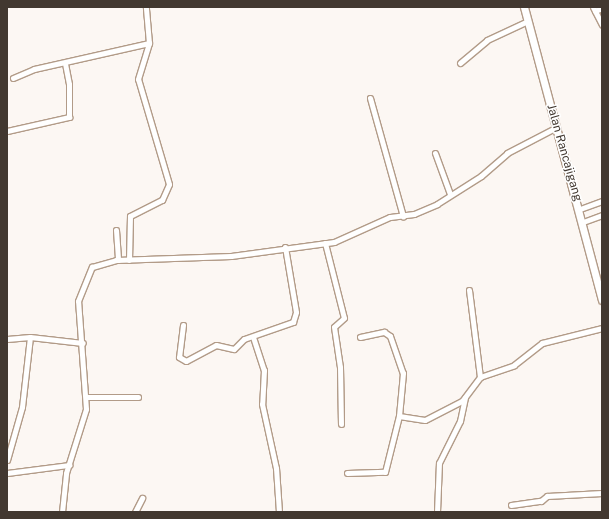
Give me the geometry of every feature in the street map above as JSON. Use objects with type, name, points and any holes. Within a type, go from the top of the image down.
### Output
[{"type":"main road","name":"Jalan Rancajigang","points":[[524,7],[580,209],[602,300]]},
{"type":"street","points":[[129,260],[130,216],[162,200],[169,184],[138,79],[149,43],[146,7]]},
{"type":"street","points":[[602,8],[594,9],[602,25]]},
{"type":"street","points":[[460,63],[487,40],[528,20]]},
{"type":"street","points":[[13,78],[30,70],[65,64],[149,43]]},
{"type":"street","points":[[7,131],[69,117],[69,84],[65,64]]},
{"type":"street","points":[[370,98],[403,216]]},
{"type":"street","points":[[62,512],[69,465],[84,425],[86,398],[83,343],[78,301],[87,274],[92,267],[118,260],[232,256],[285,247],[325,244],[345,238],[390,217],[403,216],[422,211],[481,176],[507,153],[557,127]]},
{"type":"street","points":[[435,153],[450,194]]},
{"type":"street","points":[[580,209],[602,201]]},
{"type":"street","points":[[583,222],[602,214]]},
{"type":"street","points":[[116,230],[118,260]]},
{"type":"street","points":[[325,244],[344,318],[334,327],[340,367],[341,424]]},
{"type":"street","points":[[183,325],[179,357],[184,361],[198,357],[216,345],[234,349],[253,337],[290,323],[296,318],[285,247]]},
{"type":"street","points":[[469,290],[480,378]]},
{"type":"street","points":[[399,416],[430,419],[465,398],[480,378],[514,365],[542,343],[602,328]]},
{"type":"street","points":[[347,473],[385,472],[399,416],[403,373],[391,337],[384,332],[360,337]]},
{"type":"street","points":[[7,339],[30,337],[83,343]]},
{"type":"street","points":[[7,460],[22,407],[30,337]]},
{"type":"street","points":[[253,337],[264,370],[262,404],[276,468],[279,512]]},
{"type":"street","points":[[86,398],[138,397]]},
{"type":"street","points":[[437,512],[439,463],[460,420],[465,398]]},
{"type":"street","points":[[7,473],[69,465]]},
{"type":"street","points":[[511,505],[541,501],[547,496],[602,493]]},
{"type":"street","points":[[135,512],[142,498]]}]
